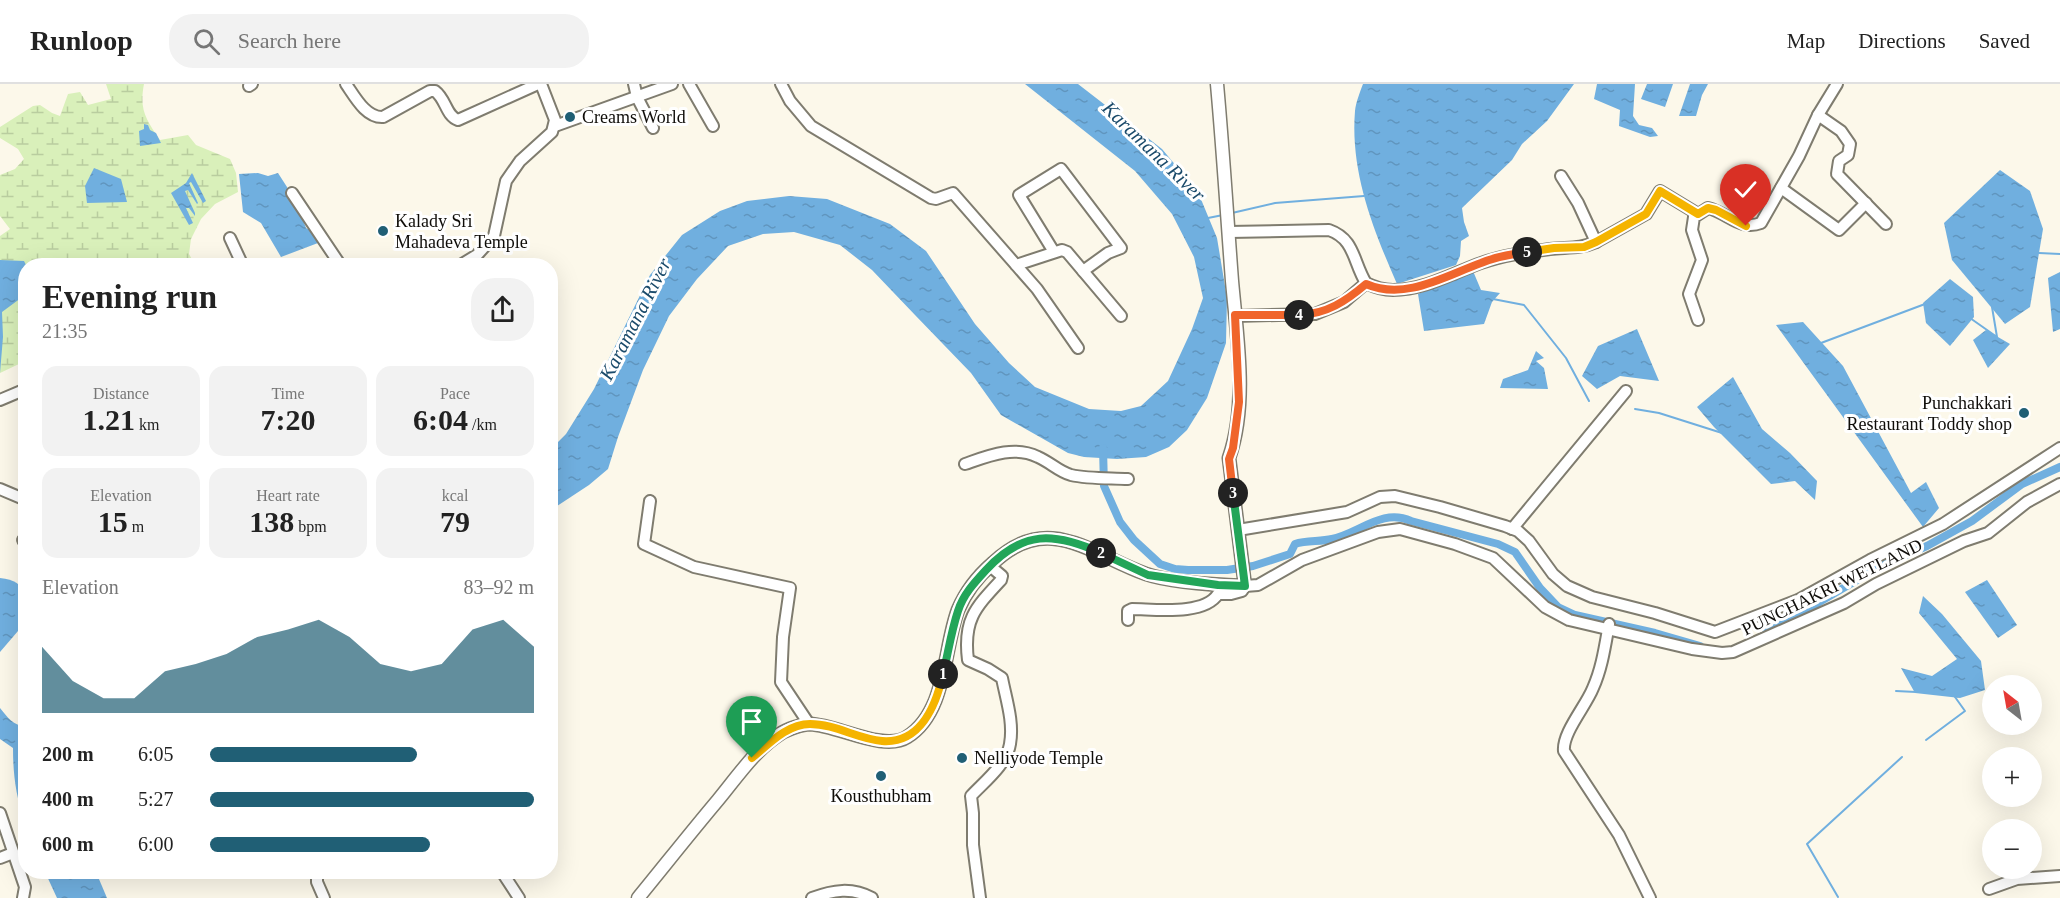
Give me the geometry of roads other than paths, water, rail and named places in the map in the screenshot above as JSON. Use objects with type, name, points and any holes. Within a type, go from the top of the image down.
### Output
[{"type":"main road","points":[[638,898],[752,758],[782,732],[809,724],[839,729],[881,741],[902,740],[917,731],[929,714],[941,684],[958,611],[968,589],[1009,548],[1030,539],[1074,541],[1148,575],[1218,585],[1245,586],[1229,459],[1233,448],[1239,402],[1235,315],[1217,84]]},
{"type":"street","points":[[346,84],[360,104],[377,118],[384,117],[430,91],[435,91],[443,98],[452,117],[458,120],[539,84],[552,110],[555,126],[545,140],[520,161],[506,181],[494,236],[472,258]]},
{"type":"street","points":[[634,84],[637,97],[652,128]]},
{"type":"street","points":[[555,126],[672,84]]},
{"type":"street","points":[[689,84],[713,126]]},
{"type":"street","points":[[781,84],[790,101],[812,126],[931,198],[936,199],[953,193],[1037,289],[1078,348]]},
{"type":"street","points":[[1698,320],[1689,294],[1702,260],[1692,230],[1692,223],[1698,214],[1708,208],[1746,226],[1761,223],[1837,84]]},
{"type":"street","points":[[1818,115],[1846,136],[1850,150],[1839,161],[1837,174],[1886,224]]},
{"type":"street","points":[[1054,252],[1019,195],[1061,169],[1126,246],[1108,253],[1083,271]]},
{"type":"street","points":[[1561,176],[1578,203],[1596,242]]},
{"type":"street","points":[[1781,188],[1839,230],[1866,203]]},
{"type":"street","points":[[1229,232],[1329,230],[1341,234],[1348,243],[1366,284],[1393,290],[1423,286],[1484,261],[1542,250],[1584,247],[1646,214],[1660,191],[1698,214]]},
{"type":"street","points":[[292,193],[332,258]]},
{"type":"street","points":[[230,238],[239,258]]},
{"type":"street","points":[[1016,265],[1054,252],[1062,250],[1067,252],[1120,316]]},
{"type":"street","points":[[1235,315],[1315,315],[1344,302],[1366,284]]},
{"type":"street","points":[[1512,529],[1626,391]]},
{"type":"street","points":[[0,400],[18,392]]},
{"type":"street","points":[[1238,530],[1347,512],[1380,497],[1395,496],[1512,529],[1529,541],[1553,574],[1568,586],[1592,597],[1715,632],[1798,600],[1870,560],[1943,524],[2060,448]]},
{"type":"street","points":[[965,464],[991,455],[1017,452],[1038,456],[1063,472],[1128,479]]},
{"type":"street","name":"PUNCHAKRI WETLAND","points":[[1128,620],[1128,611],[1132,609],[1181,610],[1197,607],[1216,598],[1218,594],[1231,594],[1242,591],[1245,586],[1258,585],[1302,560],[1378,532],[1400,529],[1455,544],[1493,558],[1545,607],[1569,620],[1609,627],[1692,649],[1722,653],[1740,650],[1844,603],[1876,584],[1964,541],[1988,533],[2027,502],[2060,484]]},
{"type":"street","points":[[0,489],[18,497]]},
{"type":"street","points":[[650,501],[644,544],[694,567],[790,588],[783,637],[781,682],[809,724]]},
{"type":"street","points":[[980,898],[973,845],[971,796],[1000,764],[1011,745],[1010,715],[1002,678],[968,660],[966,642],[969,621],[981,601],[1001,580],[1002,576],[990,566]]},
{"type":"street","points":[[1609,627],[1600,670],[1593,689],[1565,739],[1564,751],[1618,835],[1650,898]]},
{"type":"street","points":[[0,813],[18,867]]},
{"type":"street","points":[[0,858],[13,853]]},
{"type":"street","points":[[1989,889],[2017,879],[2060,876]]},
{"type":"street","points":[[22,879],[25,887],[23,898]]},
{"type":"street","points":[[317,879],[324,898]]},
{"type":"street","points":[[507,879],[519,898]]},
{"type":"street","points":[[812,898],[846,890],[861,892],[872,898]]},
{"type":"water","name":"Karamana River","points":[[1025,84],[1078,84],[1162,149],[1198,192],[1217,238],[1227,298],[1226,343],[1207,398],[1187,430],[1169,447],[1146,457],[1117,459],[1084,457],[1068,453],[1001,415],[971,373],[872,270],[840,245],[794,232],[763,234],[728,246],[697,279],[669,316],[643,370],[608,469],[558,505],[558,442],[566,434],[594,389],[650,275],[682,235],[720,211],[747,201],[789,196],[827,199],[890,224],[926,251],[975,324],[1009,363],[1035,387],[1089,409],[1121,411],[1141,406],[1168,381],[1192,329],[1203,298],[1194,257],[1172,214],[1135,171]]},
{"type":"water","points":[[1363,84],[1574,84],[1547,121],[1522,144],[1512,160],[1462,208],[1469,236],[1461,241],[1460,256],[1456,265],[1397,284],[1365,200],[1356,156],[1355,111]]},
{"type":"water","points":[[1597,84],[1635,84],[1633,116],[1639,125],[1652,128],[1658,136],[1650,137],[1619,126],[1620,110],[1594,99]]},
{"type":"water","points":[[1647,84],[1673,84],[1665,107],[1641,99]]},
{"type":"water","points":[[1690,84],[1708,84],[1696,116],[1679,116]]},
{"type":"water","points":[[144,124],[156,133],[161,143],[140,146],[139,131],[144,129]]},
{"type":"water","points":[[94,168],[121,179],[127,202],[87,203],[85,186]]},
{"type":"water","points":[[2000,170],[2030,191],[2043,229],[2030,307],[2005,324],[1952,260],[1944,223]]},
{"type":"water","points":[[192,173],[206,201],[203,203],[191,182],[189,183],[198,203],[188,190],[185,191],[195,213],[195,216],[189,208],[186,208],[193,223],[189,225],[171,193],[186,183]]},
{"type":"water","points":[[258,173],[268,176],[278,173],[296,201],[306,228],[322,237],[318,243],[281,257],[261,223],[243,212],[239,174]]},
{"type":"water","points":[[0,260],[18,261],[18,300],[2,312],[3,337],[0,373]]},
{"type":"water","points":[[1473,271],[1481,290],[1500,293],[1492,302],[1484,324],[1424,331],[1418,294]]},
{"type":"water","points":[[2060,272],[2060,329],[2053,332],[2048,278]]},
{"type":"water","points":[[1950,279],[1973,297],[1974,317],[1950,346],[1926,323],[1923,303]]},
{"type":"water","points":[[1803,322],[1843,366],[1911,493],[1926,482],[1939,508],[1923,527],[1776,325]]},
{"type":"water","points":[[1637,329],[1659,381],[1620,376],[1597,389],[1582,376],[1598,346]]},
{"type":"water","points":[[1986,330],[2010,344],[1988,368],[1973,340]]},
{"type":"water","points":[[1536,351],[1544,358],[1536,361],[1544,368],[1548,389],[1500,388],[1503,379],[1528,370]]},
{"type":"water","points":[[1733,377],[1762,429],[1817,481],[1815,500],[1795,481],[1771,484],[1697,407]]},
{"type":"water","points":[[0,578],[18,584],[18,631],[0,652]]},
{"type":"water","points":[[1987,580],[2017,625],[1998,638],[1965,592]]},
{"type":"water","points":[[1923,596],[1942,614],[1981,661],[1982,691],[1960,698],[1915,693],[1901,668],[1932,676],[1957,659],[1919,613]]},
{"type":"water","points":[[0,708],[8,718],[18,725],[18,798],[13,748],[0,739]]},
{"type":"water","points":[[48,879],[99,879],[107,898],[57,898]]},
{"type":"waterway","points":[[1232,213],[1275,203],[1364,196]]},
{"type":"waterway","points":[[1208,218],[1223,215]]},
{"type":"waterway","points":[[2039,253],[2060,254]]},
{"type":"waterway","points":[[1493,299],[1524,305],[1566,358],[1589,401]]},
{"type":"waterway","points":[[1821,343],[1925,304]]},
{"type":"waterway","points":[[1970,318],[1997,337],[1992,307]]},
{"type":"waterway","points":[[1635,409],[1659,413],[1722,433]]},
{"type":"waterway","points":[[1103,448],[1104,486],[1120,522],[1134,540],[1160,564],[1175,569],[1227,570],[1253,566],[1290,554],[1295,544],[1332,539],[1381,519],[1400,518],[1498,544],[1515,552],[1540,588],[1558,607],[1575,615],[1700,646]]},
{"type":"waterway","points":[[1766,633],[1881,566],[1927,546],[1972,521],[2022,484],[2060,467]]},
{"type":"waterway","points":[[1896,691],[1916,692]]},
{"type":"waterway","points":[[1926,740],[1965,711],[1955,697]]},
{"type":"waterway","points":[[1838,897],[1807,844],[1902,757]]},
{"type":"place","name":"Creams World","points":[[570,117]]},
{"type":"place","name":"Kalady Sri Mahadeva Temple","points":[[383,231]]},
{"type":"place","name":"Punchakkari Restaurant Toddy shop","points":[[2024,413]]},
{"type":"place","name":"Nelliyode Temple","points":[[962,758]]},
{"type":"place","name":"Kousthubham","points":[[881,776]]}]
